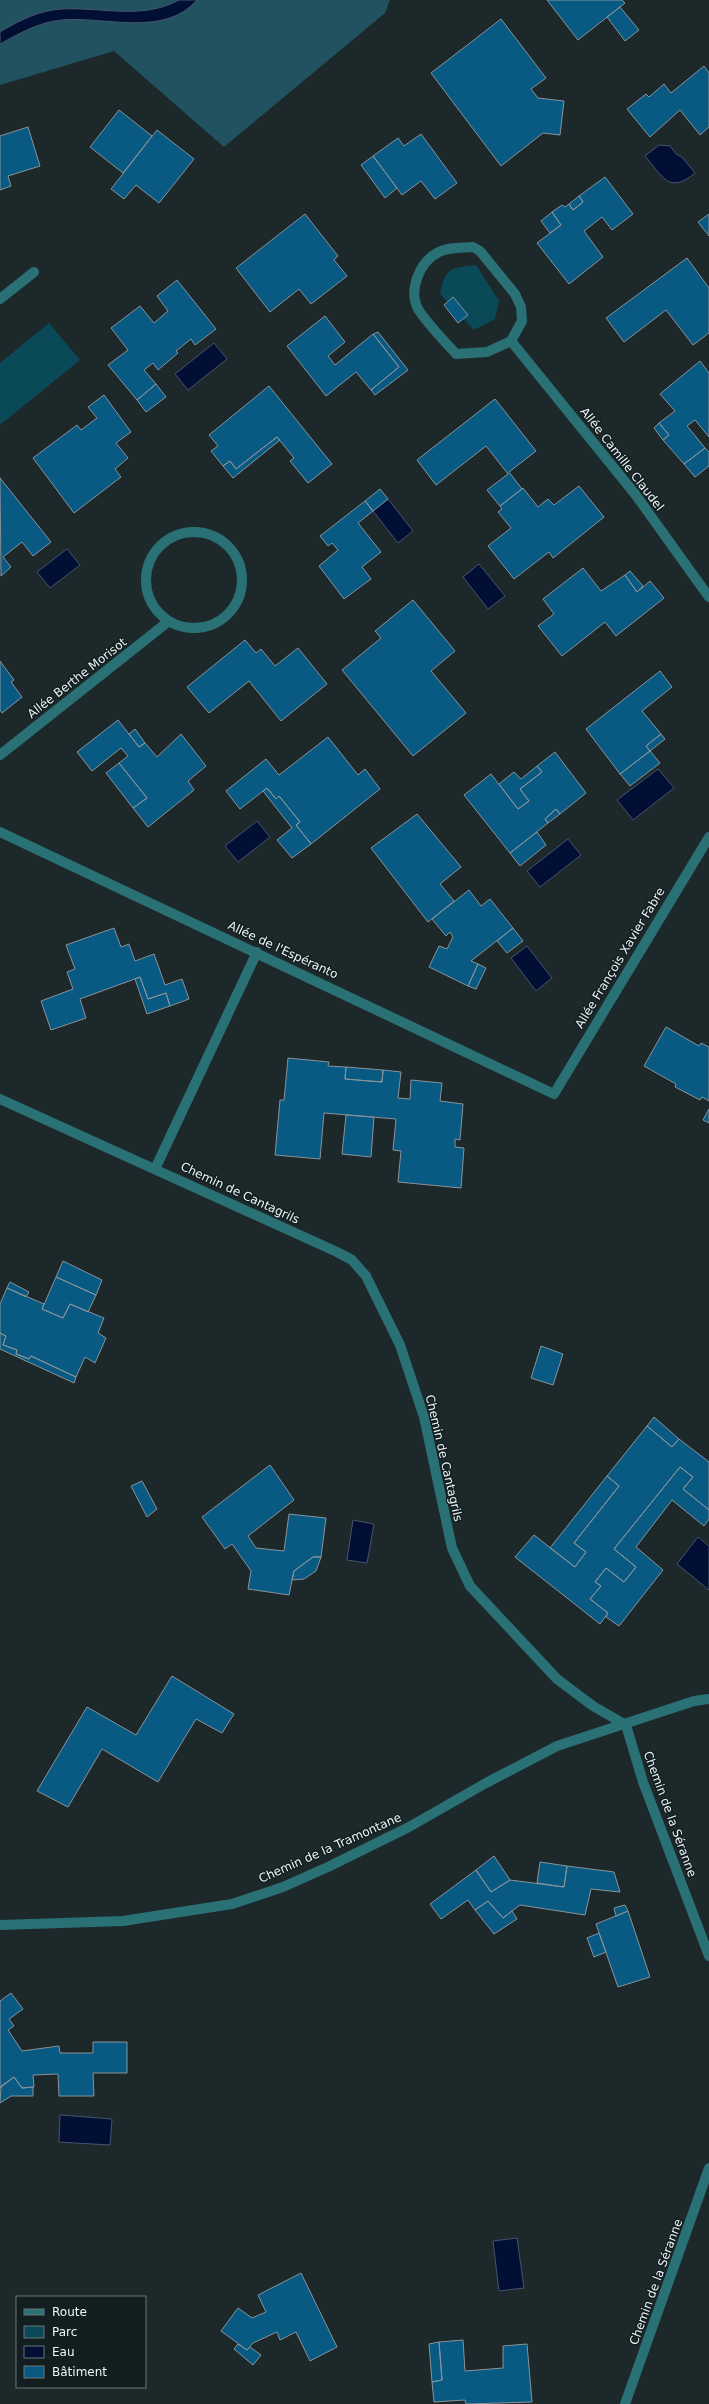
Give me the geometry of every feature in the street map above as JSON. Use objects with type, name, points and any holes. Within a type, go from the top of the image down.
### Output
[{"type":"street","points":[[457,248],[473,248],[480,251],[515,294],[521,307],[522,321],[511,341],[487,352],[456,354],[417,306],[415,281],[423,268],[437,253],[457,248]]},
{"type":"street","points":[[0,298],[34,272]]},
{"type":"street","name":"Allée Camille Claudel","points":[[511,341],[635,494],[709,597]]},
{"type":"street","points":[[191,531],[211,534],[228,544],[240,561],[243,578],[240,595],[232,610],[219,622],[203,627],[186,628],[169,621],[155,608],[147,589],[147,568],[155,550],[171,537],[191,531]]},
{"type":"street","name":"Allée Berthe Morisot","points":[[0,755],[169,621]]},
{"type":"street","name":"Allée de l'Espéranto","points":[[0,832],[257,952],[554,1094]]},
{"type":"street","name":"Allée François Xavier Fabre","points":[[554,1094],[709,837]]},
{"type":"street","points":[[155,1168],[257,952]]},
{"type":"street","name":"Chemin de Cantagrils","points":[[0,1099],[155,1168],[352,1260],[359,1268],[384,1311],[400,1345],[424,1417],[452,1548],[470,1586],[557,1679],[594,1706],[626,1725]]},
{"type":"street","name":"Chemin de la Tramontane","points":[[0,1925],[123,1921],[232,1904],[283,1887],[410,1827],[486,1783],[556,1746],[626,1725],[694,1702],[709,1699]]},
{"type":"street","name":"Chemin de la Séranne","points":[[626,1725],[642,1782],[709,1956]]},
{"type":"street","name":"Chemin de la Séranne","points":[[625,2404],[709,2168]]},
{"type":"green space","points":[[476,265],[499,301],[495,319],[474,330],[440,294],[444,278],[450,270]]},
{"type":"green space","points":[[49,323],[80,360],[0,425],[0,363]]},
{"type":"shaded area","points":[[0,0],[390,0],[385,13],[224,147],[114,51],[0,85]]},
{"type":"water","points":[[179,0],[197,0],[183,12],[168,19],[133,23],[79,20],[54,21],[30,29],[0,44],[0,32],[22,20],[46,11],[62,9],[122,11],[151,10]]},
{"type":"water","points":[[659,145],[670,146],[676,154],[682,157],[695,173],[686,179],[672,183],[661,176],[645,156]]},
{"type":"water","points":[[214,343],[227,359],[188,390],[175,374]]},
{"type":"water","points":[[388,499],[413,531],[398,543],[373,511]]},
{"type":"water","points":[[67,549],[80,565],[50,588],[37,572]]},
{"type":"water","points":[[479,564],[505,596],[488,609],[463,577]]},
{"type":"water","points":[[658,769],[674,788],[633,820],[617,800]]},
{"type":"water","points":[[257,821],[270,837],[238,862],[225,846]]},
{"type":"water","points":[[568,839],[581,855],[540,887],[527,871]]},
{"type":"water","points":[[527,946],[552,978],[536,991],[511,958]]},
{"type":"water","points":[[353,1520],[374,1524],[367,1563],[347,1560]]},
{"type":"water","points":[[698,1537],[709,1546],[709,1590],[677,1564]]},
{"type":"water","points":[[60,2115],[112,2119],[110,2145],[59,2142]]},
{"type":"water","points":[[517,2238],[524,2288],[499,2291],[493,2241]]},
{"type":"building","points":[[547,0],[622,0],[625,3],[578,40]]},
{"type":"building","points":[[620,7],[639,30],[625,41],[607,17]]},
{"type":"building","points":[[501,19],[546,78],[531,89],[538,98],[564,101],[560,135],[543,133],[501,166],[431,73]]},
{"type":"building","points":[[704,66],[709,73],[709,127],[700,135],[680,110],[650,137],[627,109],[646,94],[649,97],[664,84],[671,93]]},
{"type":"building","points":[[119,110],[152,136],[123,173],[90,147]]},
{"type":"building","points":[[28,127],[40,166],[8,176],[11,186],[0,190],[0,136]]},
{"type":"building","points":[[157,130],[194,159],[159,203],[136,185],[124,199],[111,189]]},
{"type":"building","points":[[421,134],[457,183],[435,199],[421,181],[402,195],[373,156],[398,138],[404,146]]},
{"type":"building","points":[[373,156],[397,188],[385,198],[361,165]]},
{"type":"building","points":[[605,177],[633,214],[612,230],[602,217],[584,231],[603,257],[569,284],[537,243],[561,225],[552,212],[562,205],[565,207],[569,204],[573,210],[583,202],[579,196]]},
{"type":"building","points":[[579,196],[583,202],[573,210],[569,204]]},
{"type":"building","points":[[552,212],[561,225],[550,233],[541,221]]},
{"type":"building","points":[[305,214],[338,256],[334,260],[347,276],[311,304],[299,289],[270,312],[236,268]]},
{"type":"building","points":[[709,214],[709,236],[698,222]]},
{"type":"building","points":[[687,258],[709,288],[709,333],[693,345],[666,310],[624,342],[606,318]]},
{"type":"building","points":[[177,280],[216,329],[195,345],[191,339],[176,351],[178,353],[158,370],[153,363],[144,370],[156,384],[137,400],[108,365],[128,350],[111,328],[140,306],[154,323],[168,311],[157,296]]},
{"type":"building","points":[[453,297],[468,315],[458,323],[444,305]]},
{"type":"building","points":[[325,316],[345,342],[328,356],[335,365],[373,334],[399,367],[371,390],[356,372],[326,396],[287,346]]},
{"type":"building","points":[[378,332],[408,370],[375,395],[371,390],[399,367],[373,334]]},
{"type":"building","points":[[700,361],[709,373],[709,437],[695,420],[687,426],[705,448],[684,464],[663,440],[669,435],[659,423],[675,411],[660,394]]},
{"type":"building","points":[[156,384],[166,397],[146,412],[137,400]]},
{"type":"building","points":[[269,386],[332,464],[308,483],[290,461],[294,458],[277,437],[236,469],[230,461],[223,466],[211,451],[218,446],[209,435]]},
{"type":"building","points":[[104,395],[131,432],[116,443],[128,458],[115,469],[121,477],[74,513],[33,458],[77,425],[81,430],[97,418],[88,407]]},
{"type":"building","points":[[495,399],[536,451],[509,472],[522,489],[500,506],[487,490],[508,474],[486,446],[436,485],[417,460]]},
{"type":"building","points":[[659,423],[669,435],[663,440],[654,428]]},
{"type":"building","points":[[277,437],[280,440],[233,478],[223,466],[230,461],[236,469]]},
{"type":"building","points":[[705,448],[709,452],[709,466],[695,477],[684,464]]},
{"type":"building","points":[[0,478],[51,542],[33,556],[22,542],[3,557],[11,567],[1,576]]},
{"type":"building","points":[[579,486],[604,517],[553,558],[549,552],[514,579],[488,546],[511,528],[498,512],[502,509],[500,506],[523,488],[538,507],[548,499],[554,505]]},
{"type":"building","points":[[380,489],[388,499],[373,511],[365,501]]},
{"type":"building","points":[[365,501],[373,511],[358,523],[381,552],[362,567],[371,579],[344,599],[319,566],[338,550],[332,543],[328,546],[320,536]]},
{"type":"building","points":[[583,568],[601,591],[625,575],[637,592],[650,581],[664,598],[616,636],[605,622],[562,656],[538,626],[554,614],[543,599]]},
{"type":"building","points":[[630,571],[643,586],[637,592],[625,575]]},
{"type":"building","points":[[413,600],[455,651],[431,671],[466,713],[413,756],[342,670],[381,638],[375,631]]},
{"type":"building","points":[[245,640],[256,653],[261,649],[275,666],[298,648],[327,684],[281,721],[249,681],[209,713],[187,687]]},
{"type":"building","points":[[0,661],[14,680],[11,682],[22,697],[2,713],[0,710]]},
{"type":"building","points":[[660,671],[672,687],[642,711],[661,734],[646,746],[650,751],[620,774],[586,729]]},
{"type":"building","points":[[118,720],[139,747],[145,743],[157,757],[181,734],[206,766],[188,781],[194,790],[148,827],[133,808],[147,798],[119,763],[128,756],[121,748],[92,771],[77,752]]},
{"type":"building","points":[[135,729],[145,743],[139,747],[129,734]]},
{"type":"building","points":[[661,734],[665,739],[650,751],[646,746]]},
{"type":"building","points":[[328,737],[358,775],[365,769],[380,789],[311,844],[296,825],[300,822],[279,796],[276,799],[267,788],[240,809],[226,791],[266,759],[279,775]]},
{"type":"building","points":[[650,751],[660,763],[630,786],[620,774]]},
{"type":"building","points":[[555,752],[586,793],[560,814],[556,809],[545,819],[548,823],[510,853],[464,795],[491,774],[518,809],[529,801],[520,789],[542,772],[537,766]]},
{"type":"building","points":[[119,763],[147,798],[133,808],[106,773]]},
{"type":"building","points":[[537,766],[542,772],[520,789],[529,801],[518,809],[499,784],[514,772],[521,779]]},
{"type":"building","points":[[267,788],[276,799],[279,796],[300,822],[296,825],[311,844],[292,858],[277,840],[292,828],[263,791]]},
{"type":"building","points":[[556,809],[560,814],[548,823],[545,819]]},
{"type":"building","points":[[417,814],[461,867],[440,884],[454,901],[428,922],[371,848]]},
{"type":"building","points":[[537,832],[546,845],[520,866],[510,853]]},
{"type":"building","points":[[469,890],[481,906],[490,899],[513,928],[471,961],[478,964],[468,986],[429,967],[439,946],[447,949],[453,937],[450,932],[446,936],[432,919]]},
{"type":"building","points":[[114,928],[121,947],[129,944],[135,961],[154,954],[165,985],[182,979],[189,999],[170,1006],[166,993],[148,999],[140,977],[80,999],[86,1018],[51,1030],[41,1001],[73,989],[67,972],[75,969],[66,945]]},
{"type":"building","points":[[513,928],[523,941],[507,953],[497,941]]},
{"type":"building","points":[[478,964],[486,968],[476,989],[468,986]]},
{"type":"building","points":[[140,977],[148,999],[166,993],[170,1006],[147,1014],[135,979]]},
{"type":"building","points":[[666,1027],[699,1046],[701,1043],[709,1047],[709,1101],[702,1097],[700,1100],[675,1087],[676,1084],[644,1066]]},
{"type":"building","points":[[288,1058],[329,1062],[328,1066],[346,1067],[345,1079],[382,1082],[383,1070],[401,1072],[398,1098],[410,1099],[411,1080],[442,1083],[440,1101],[463,1104],[460,1140],[455,1139],[455,1147],[464,1148],[461,1188],[398,1182],[401,1151],[393,1150],[396,1119],[324,1113],[320,1159],[275,1155],[280,1100],[284,1100]]},
{"type":"building","points":[[346,1067],[383,1070],[382,1082],[345,1079]]},
{"type":"building","points":[[709,1109],[709,1123],[703,1120]]},
{"type":"building","points":[[346,1115],[374,1117],[371,1157],[342,1154]]},
{"type":"building","points":[[63,1261],[102,1280],[96,1295],[56,1277]]},
{"type":"building","points":[[56,1277],[96,1295],[88,1312],[70,1304],[63,1318],[42,1309]]},
{"type":"building","points":[[10,1282],[29,1292],[26,1297],[7,1288]]},
{"type":"building","points":[[7,1288],[44,1304],[42,1309],[63,1318],[70,1304],[104,1318],[98,1333],[106,1338],[95,1363],[85,1357],[76,1377],[31,1356],[29,1359],[16,1354],[17,1350],[3,1345],[6,1336],[0,1333],[0,1304]]},
{"type":"building","points":[[0,1333],[6,1336],[3,1345],[17,1350],[16,1354],[29,1359],[31,1356],[76,1377],[74,1383],[0,1349]]},
{"type":"building","points":[[541,1346],[563,1354],[553,1385],[531,1378]]},
{"type":"building","points":[[654,1417],[679,1439],[672,1447],[647,1426]]},
{"type":"building","points":[[647,1426],[672,1447],[679,1439],[709,1462],[709,1510],[683,1489],[693,1477],[680,1467],[614,1549],[636,1567],[624,1582],[606,1568],[595,1582],[601,1586],[590,1599],[608,1613],[600,1624],[515,1557],[534,1535],[575,1567],[586,1552],[574,1543],[619,1486],[607,1476]]},
{"type":"building","points":[[270,1465],[294,1500],[248,1536],[256,1548],[284,1551],[289,1514],[326,1518],[321,1557],[313,1557],[294,1571],[289,1595],[248,1589],[251,1571],[232,1544],[225,1549],[202,1517]]},
{"type":"building","points":[[680,1467],[693,1477],[683,1489],[709,1510],[709,1519],[704,1526],[672,1500],[636,1547],[663,1570],[619,1626],[606,1617],[608,1613],[590,1599],[601,1586],[595,1582],[606,1568],[624,1582],[636,1567],[614,1549]]},
{"type":"building","points":[[607,1476],[619,1486],[574,1543],[586,1552],[575,1567],[550,1548]]},
{"type":"building","points":[[142,1481],[157,1509],[147,1517],[131,1486]]},
{"type":"building","points":[[313,1557],[321,1557],[316,1571],[304,1579],[292,1580],[294,1571]]},
{"type":"building","points":[[172,1676],[234,1714],[222,1733],[196,1719],[158,1782],[102,1749],[68,1807],[37,1791],[87,1707],[136,1735]]},
{"type":"building","points":[[494,1856],[510,1880],[491,1892],[476,1870]]},
{"type":"building","points":[[540,1862],[567,1866],[564,1887],[537,1883]]},
{"type":"building","points":[[567,1866],[614,1872],[620,1892],[591,1889],[585,1915],[520,1905],[503,1918],[488,1901],[475,1910],[468,1900],[441,1919],[430,1904],[476,1870],[491,1892],[510,1880],[564,1887]]},
{"type":"building","points":[[488,1901],[503,1918],[512,1911],[517,1919],[494,1934],[475,1910]]},
{"type":"building","points":[[625,1905],[628,1911],[616,1916],[614,1908]]},
{"type":"building","points":[[628,1911],[650,1977],[618,1987],[596,1924]]},
{"type":"building","points":[[599,1933],[606,1952],[594,1957],[587,1938]]},
{"type":"building","points":[[11,1993],[23,2009],[9,2019],[14,2026],[8,2030],[22,2051],[59,2046],[60,2053],[93,2053],[93,2042],[127,2042],[127,2073],[93,2073],[94,2096],[59,2096],[58,2074],[33,2075],[34,2087],[22,2088],[14,2077],[0,2088],[0,2001]]},
{"type":"building","points":[[14,2077],[22,2088],[33,2087],[33,2096],[11,2096],[0,2103],[1,2086]]},
{"type":"building","points":[[301,2273],[337,2347],[310,2361],[296,2332],[280,2340],[277,2332],[253,2343],[247,2350],[221,2331],[238,2308],[252,2318],[266,2312],[258,2295]]},
{"type":"building","points":[[463,2340],[465,2371],[503,2368],[503,2346],[527,2344],[532,2402],[466,2404],[465,2400],[434,2402],[432,2382],[442,2380],[439,2342]]},
{"type":"building","points":[[439,2342],[442,2380],[432,2382],[429,2344]]},
{"type":"building","points":[[238,2344],[247,2350],[250,2347],[261,2355],[253,2365],[234,2349]]}]
